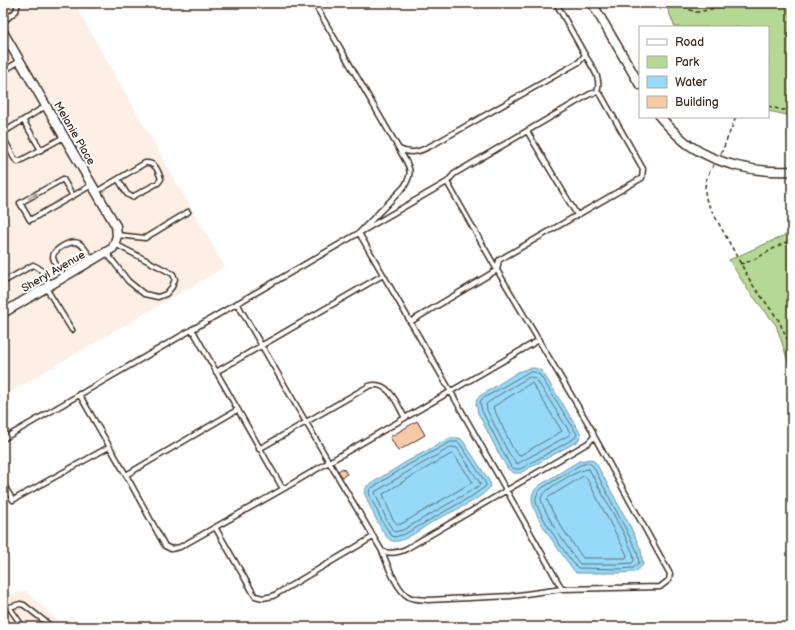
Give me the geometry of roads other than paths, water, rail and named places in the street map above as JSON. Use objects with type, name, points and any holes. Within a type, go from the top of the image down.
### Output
[{"type":"street","points":[[592,3],[639,83]]},
{"type":"street","name":"Melanie Place","points":[[3,32],[116,226],[117,235]]},
{"type":"street","points":[[661,118],[689,145],[709,156],[741,167],[767,171],[792,171]]},
{"type":"street","points":[[112,248],[117,235]]},
{"type":"street","name":"Sheryl Avenue","points":[[3,313],[112,248]]},
{"type":"lane","points":[[3,22],[16,11],[18,3]]},
{"type":"lane","points":[[314,3],[410,170],[410,179],[404,188],[359,234]]},
{"type":"lane","points":[[556,3],[598,77],[599,83],[597,92]]},
{"type":"lane","points":[[399,149],[405,152],[413,153],[424,150],[579,62],[585,55]]},
{"type":"lane","points":[[3,71],[20,61]]},
{"type":"lane","points":[[3,439],[359,234],[447,182],[454,174],[590,94],[597,92]]},
{"type":"lane","points":[[410,322],[497,270],[499,260],[642,178],[643,169],[601,95],[597,92]]},
{"type":"lane","points":[[46,106],[4,132],[3,136],[14,158],[18,162],[64,136]]},
{"type":"lane","points":[[23,120],[41,150]]},
{"type":"lane","points":[[527,131],[576,215]]},
{"type":"lane","points":[[72,196],[63,179],[20,203],[30,220],[72,196],[118,179],[145,163],[154,164],[161,179],[158,183],[132,197],[128,194],[118,179]]},
{"type":"lane","points":[[237,303],[382,551],[398,585],[404,594],[416,599],[428,600],[511,596],[562,589],[660,587],[669,580],[670,574],[592,430],[497,270],[447,182]]},
{"type":"lane","points":[[117,235],[146,238],[188,212]]},
{"type":"lane","points":[[359,234],[451,392],[562,589]]},
{"type":"lane","points":[[64,277],[53,258],[57,250],[69,242],[80,244],[85,248],[92,260]]},
{"type":"lane","points":[[112,248],[173,274],[175,280],[172,287],[166,294],[158,296],[144,294],[128,281],[112,248]]},
{"type":"lane","points":[[3,282],[33,265],[38,267],[72,330]]},
{"type":"lane","points":[[216,372],[383,275]]},
{"type":"lane","points":[[192,329],[283,489]]},
{"type":"lane","points":[[79,394],[165,546],[171,549],[180,547],[283,489],[539,340]]},
{"type":"lane","points":[[259,449],[369,386],[376,384],[385,388],[405,418]]},
{"type":"lane","points":[[126,475],[237,410]]},
{"type":"lane","points":[[382,551],[391,553],[406,549],[588,442],[594,436]]},
{"type":"lane","points":[[3,484],[13,500],[109,447]]},
{"type":"lane","points":[[215,527],[255,596],[263,598],[273,596],[373,536]]},
{"type":"lane","points":[[3,609],[24,605],[52,627]]},
{"type":"lane","points":[[9,608],[22,627]]},
{"type":"water","points":[[529,368],[535,368],[542,371],[581,434],[578,441],[520,473],[514,473],[508,469],[500,456],[478,413],[476,403],[477,398],[518,372]]},
{"type":"water","points":[[450,438],[460,438],[463,441],[491,485],[474,500],[404,539],[399,541],[390,540],[379,525],[366,497],[364,492],[367,486],[406,462]]},
{"type":"water","points":[[591,459],[596,463],[631,528],[641,550],[643,565],[635,572],[576,573],[548,534],[536,514],[532,498],[534,490],[579,461]]}]
